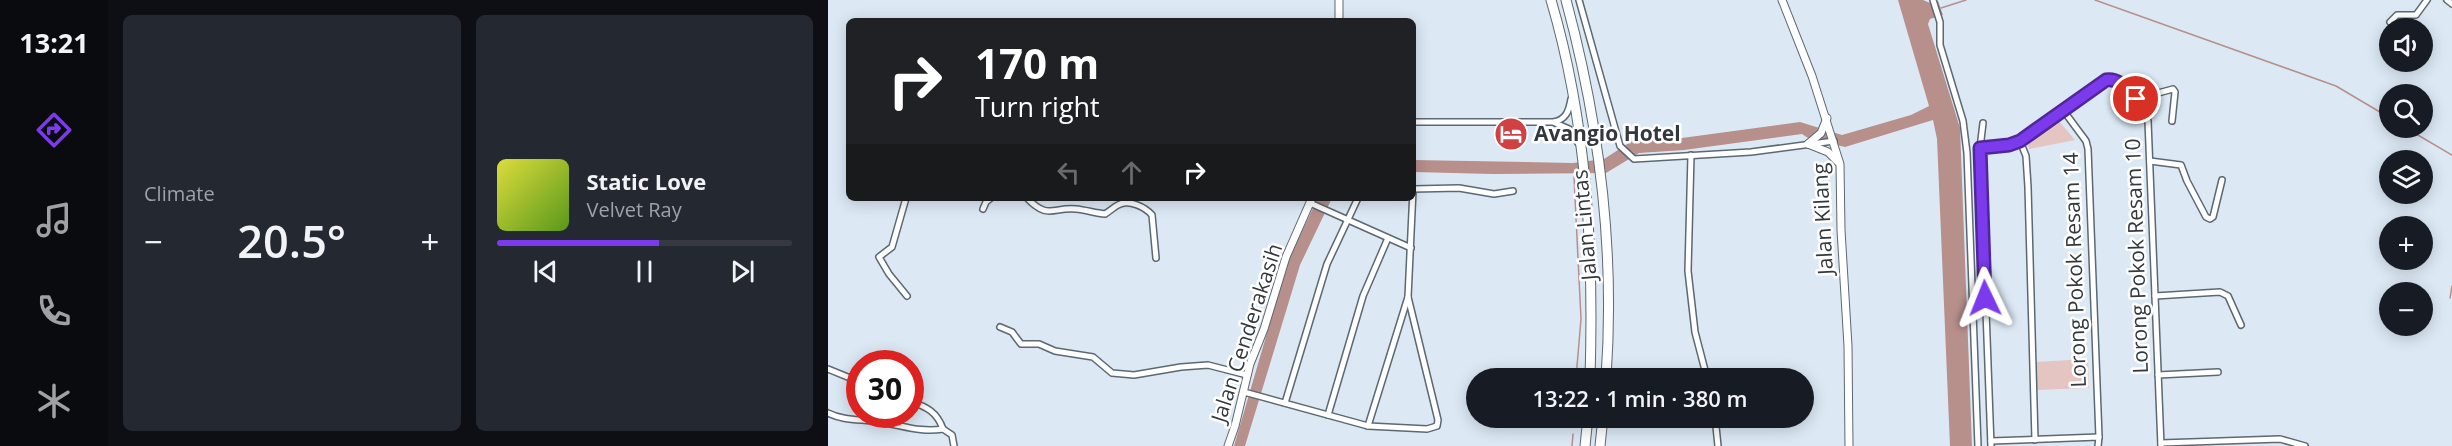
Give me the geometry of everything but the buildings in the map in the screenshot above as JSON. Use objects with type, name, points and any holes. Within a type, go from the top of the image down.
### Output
[{"type":"highway","name":"Jalan Lintas","points":[[1566,0],[1588,96],[1603,201],[1608,280],[1606,368]]},
{"type":"highway","name":"Jalan Lintas","points":[[1551,1],[1562,39],[1582,160],[1590,230],[1592,289],[1590,368]]},
{"type":"highway","points":[[1584,446],[1586,428]]},
{"type":"highway","points":[[1600,446],[1602,428]]},
{"type":"street","points":[[1339,0],[1339,18]]},
{"type":"street","points":[[1579,0],[1620,146],[1634,159],[1751,152],[1834,141]]},
{"type":"street","name":"Jalan Kilang","points":[[1782,0],[1827,118],[1840,164],[1840,230],[1848,346],[1849,446]]},
{"type":"street","points":[[2394,18],[2399,14],[2416,15],[2427,0]]},
{"type":"street","points":[[2447,0],[2452,4]]},
{"type":"street","points":[[1933,1],[1940,22],[1940,45],[1963,121],[1967,153],[1978,446]]},
{"type":"street","name":"Lorong Pokok Resam 10","points":[[2063,110],[2106,80],[2114,79],[2136,99],[2148,121],[2161,445]]},
{"type":"street","points":[[2136,99],[2173,89],[2175,92],[2172,121]]},
{"type":"street","points":[[1416,122],[1553,122],[1566,116],[1571,94]]},
{"type":"street","points":[[1980,148],[2009,145],[2020,141],[2063,110]]},
{"type":"street","name":"Lorong Pokok Resam 14","points":[[2063,110],[2086,141],[2088,149],[2098,446]]},
{"type":"street","points":[[1808,144],[1821,133],[1827,118]]},
{"type":"street","points":[[1553,122],[1571,131],[1578,144],[1582,160]]},
{"type":"street","points":[[1983,123],[1980,148],[1991,443],[2099,437]]},
{"type":"street","points":[[2020,141],[2026,156],[2028,187],[2035,441]]},
{"type":"street","points":[[1808,144],[1828,152],[1840,164]]},
{"type":"street","points":[[1691,155],[1688,271],[1695,332],[1704,368]]},
{"type":"street","points":[[2150,161],[2181,165],[2187,182],[2206,217],[2210,219],[2213,217],[2222,180]]},
{"type":"street","points":[[1416,190],[1459,188],[1494,194],[1512,191]]},
{"type":"street","points":[[905,201],[892,247],[879,257],[907,297]]},
{"type":"street","points":[[983,210],[987,201]]},
{"type":"street","points":[[1030,201],[1037,209],[1045,212],[1076,209],[1105,214],[1122,203],[1139,207],[1152,215],[1156,258]]},
{"type":"street","points":[[1284,403],[1327,264],[1357,201]]},
{"type":"street","points":[[1368,426],[1408,297],[1412,201]]},
{"type":"street","points":[[1312,202],[1410,248]]},
{"type":"street","name":"Jalan Cenderakasih","points":[[1228,446],[1247,393],[1247,375],[1286,257],[1312,202]]},
{"type":"street","points":[[1328,415],[1364,296],[1388,238]]},
{"type":"street","points":[[2155,296],[2220,292],[2228,296],[2241,325]]},
{"type":"street","points":[[1247,393],[1368,426],[1426,429],[1437,426],[1438,420],[1408,297]]},
{"type":"street","points":[[1000,327],[1012,332],[1021,344],[1039,344],[1055,351],[1093,357],[1112,373],[1134,375],[1208,365],[1247,375]]},
{"type":"street","points":[[828,369],[846,376]]},
{"type":"street","points":[[2158,375],[2218,372]]},
{"type":"street","points":[[924,406],[939,418],[943,429],[952,435],[954,446]]},
{"type":"street","points":[[828,413],[927,432],[943,429]]},
{"type":"street","points":[[1716,428],[1718,446]]},
{"type":"street","points":[[2278,446],[2280,439]]},
{"type":"street","points":[[2161,445],[2280,439],[2305,446]]},
{"type":"shaded area","points":[[1898,0],[1923,0],[1930,3],[1938,1],[1943,15],[1930,19],[1928,24],[1960,128],[1972,446],[1950,446],[1937,139],[1933,120],[1845,147],[1808,138],[1802,134],[1684,150],[1639,153],[1606,173],[1416,172],[1416,160],[1573,163],[1604,159],[1632,141],[1682,138],[1800,122],[1842,135],[1911,115],[1929,106]]},
{"type":"shaded area","points":[[2058,120],[2075,140],[2029,149],[2027,141]]},
{"type":"shaded area","points":[[1317,201],[1331,201],[1300,265],[1245,446],[1234,446],[1289,258]]},
{"type":"shaded area","points":[[2088,359],[2089,388],[2037,390],[2036,362]]},
{"type":"waterway","points":[[1941,8],[1966,0]]},
{"type":"waterway","points":[[2095,0],[2336,86],[2379,111]]},
{"type":"waterway","points":[[2423,138],[2452,155]]},
{"type":"waterway","points":[[1574,177],[1581,319],[1577,368]]},
{"type":"waterway","points":[[2450,298],[2452,286]]},
{"type":"waterway","points":[[1572,446],[1573,434]]},
{"type":"place","name":"Avangio Hotel","points":[[1511,134]]},
{"type":"route","points":[[1985,298],[1980,148],[2009,145],[2020,141],[2106,80],[2114,79],[2120,82],[2136,99]]}]
